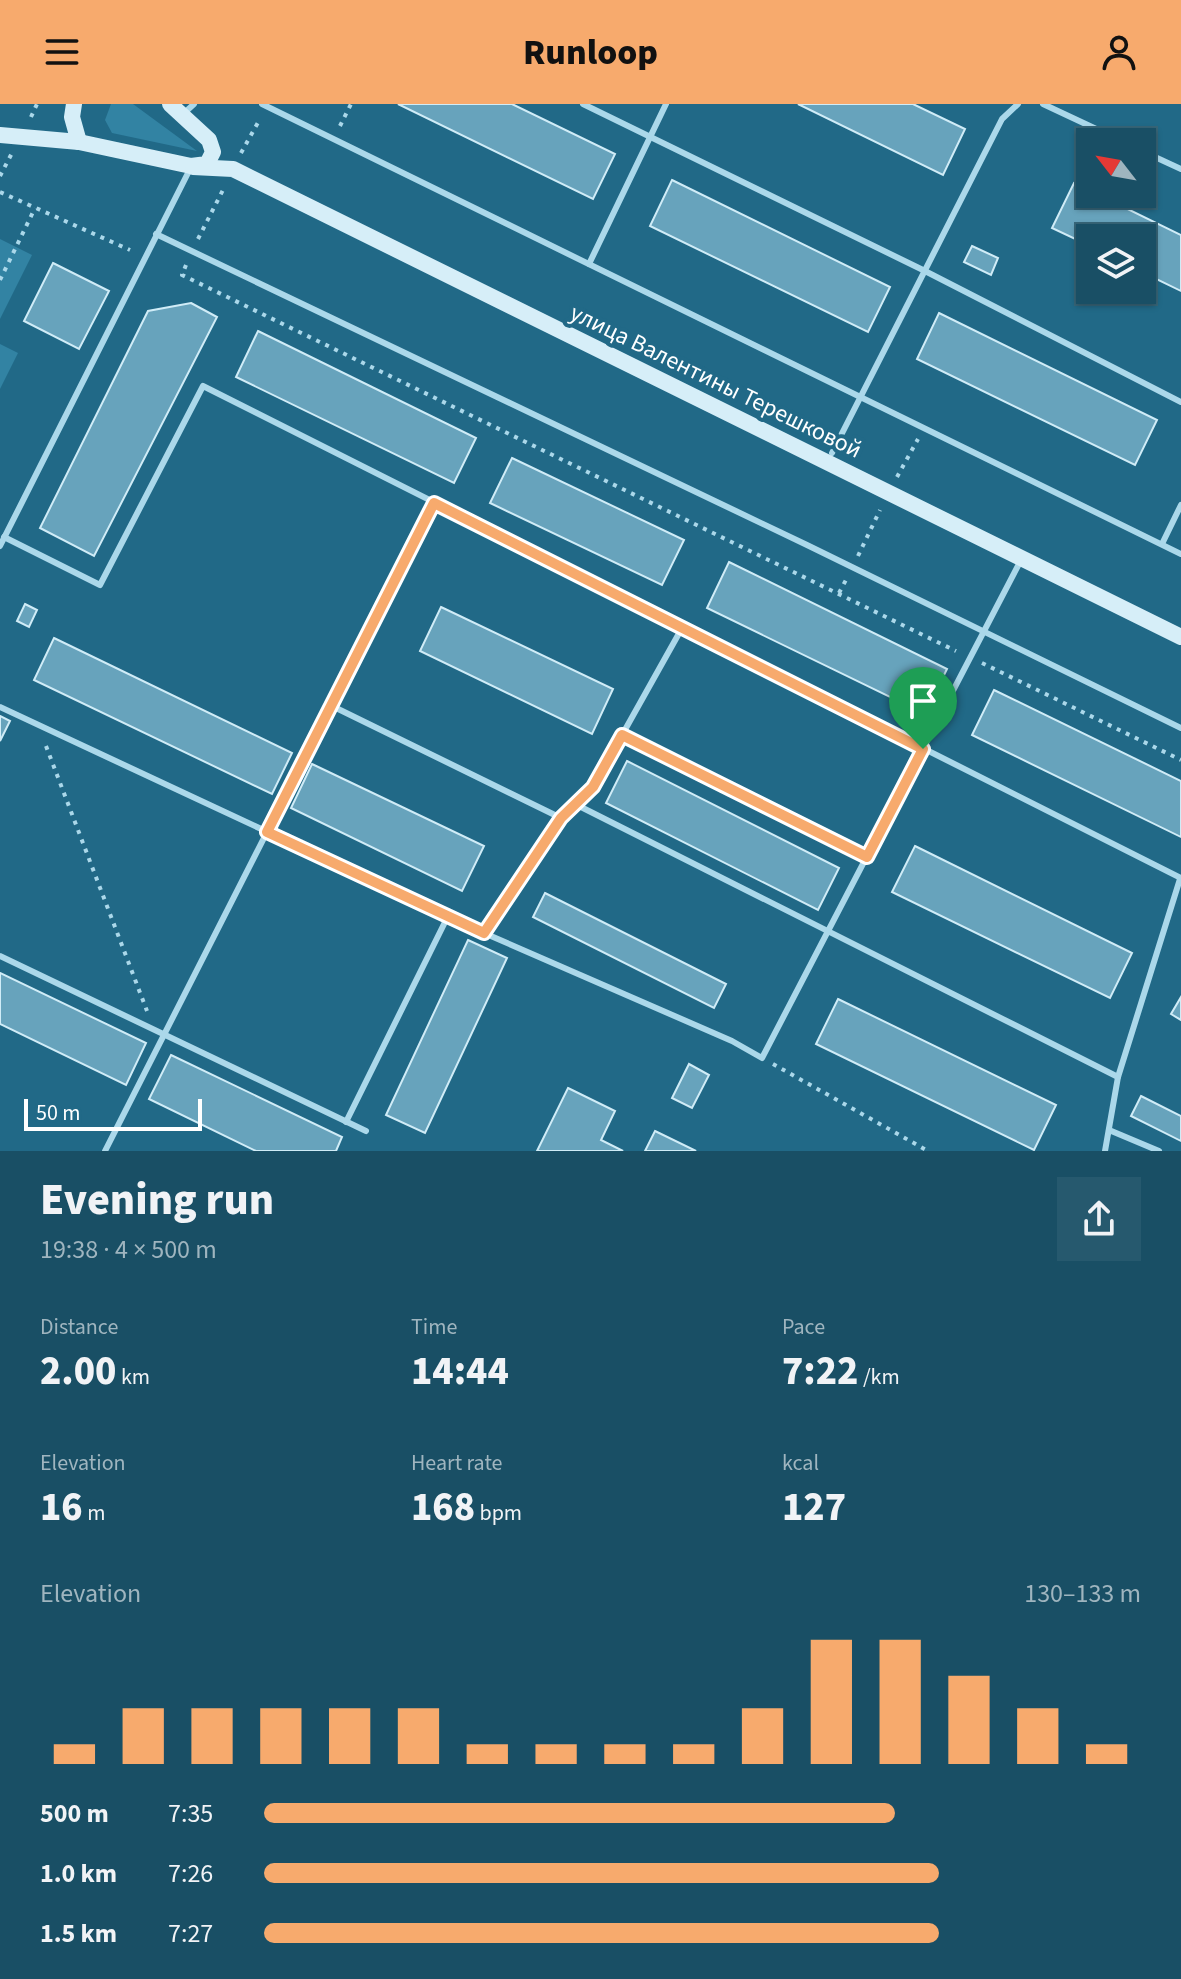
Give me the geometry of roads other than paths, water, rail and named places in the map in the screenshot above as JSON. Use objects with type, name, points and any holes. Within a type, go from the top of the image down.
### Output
[{"type":"main road","points":[[74,104],[72,117],[79,142]]},
{"type":"main road","name":"улица Валентины Терешковой","points":[[182,108],[229,167]]},
{"type":"main road","name":"улица Валентины Терешковой","points":[[0,135],[79,142],[192,166],[229,167],[1181,637]]},
{"type":"main road","points":[[192,166],[207,164],[213,152],[209,140]]},
{"type":"lane","points":[[262,104],[1181,554]]},
{"type":"lane","points":[[583,104],[923,270],[1181,402]]},
{"type":"lane","points":[[589,264],[666,104]]},
{"type":"lane","points":[[832,453],[1002,119],[1018,104]]},
{"type":"lane","points":[[1043,104],[1094,128]]},
{"type":"lane","points":[[1156,157],[1181,169]]},
{"type":"lane","points":[[0,546],[192,166]]},
{"type":"lane","points":[[156,234],[1181,728]]},
{"type":"lane","points":[[4,537],[100,585],[203,386],[1181,879],[1118,1077],[1105,1151]]},
{"type":"lane","points":[[105,1151],[434,503]]},
{"type":"lane","points":[[1162,544],[1181,505]]},
{"type":"lane","points":[[0,707],[484,933],[732,1041],[762,1058],[1021,559]]},
{"type":"lane","points":[[484,933],[561,818],[593,787],[682,628]]},
{"type":"lane","points":[[332,706],[561,818]]},
{"type":"lane","points":[[622,735],[867,857]]},
{"type":"lane","points":[[575,804],[1118,1077]]},
{"type":"lane","points":[[346,1122],[448,916]]},
{"type":"lane","points":[[0,956],[366,1131]]},
{"type":"lane","points":[[1109,1130],[1159,1151]]}]
